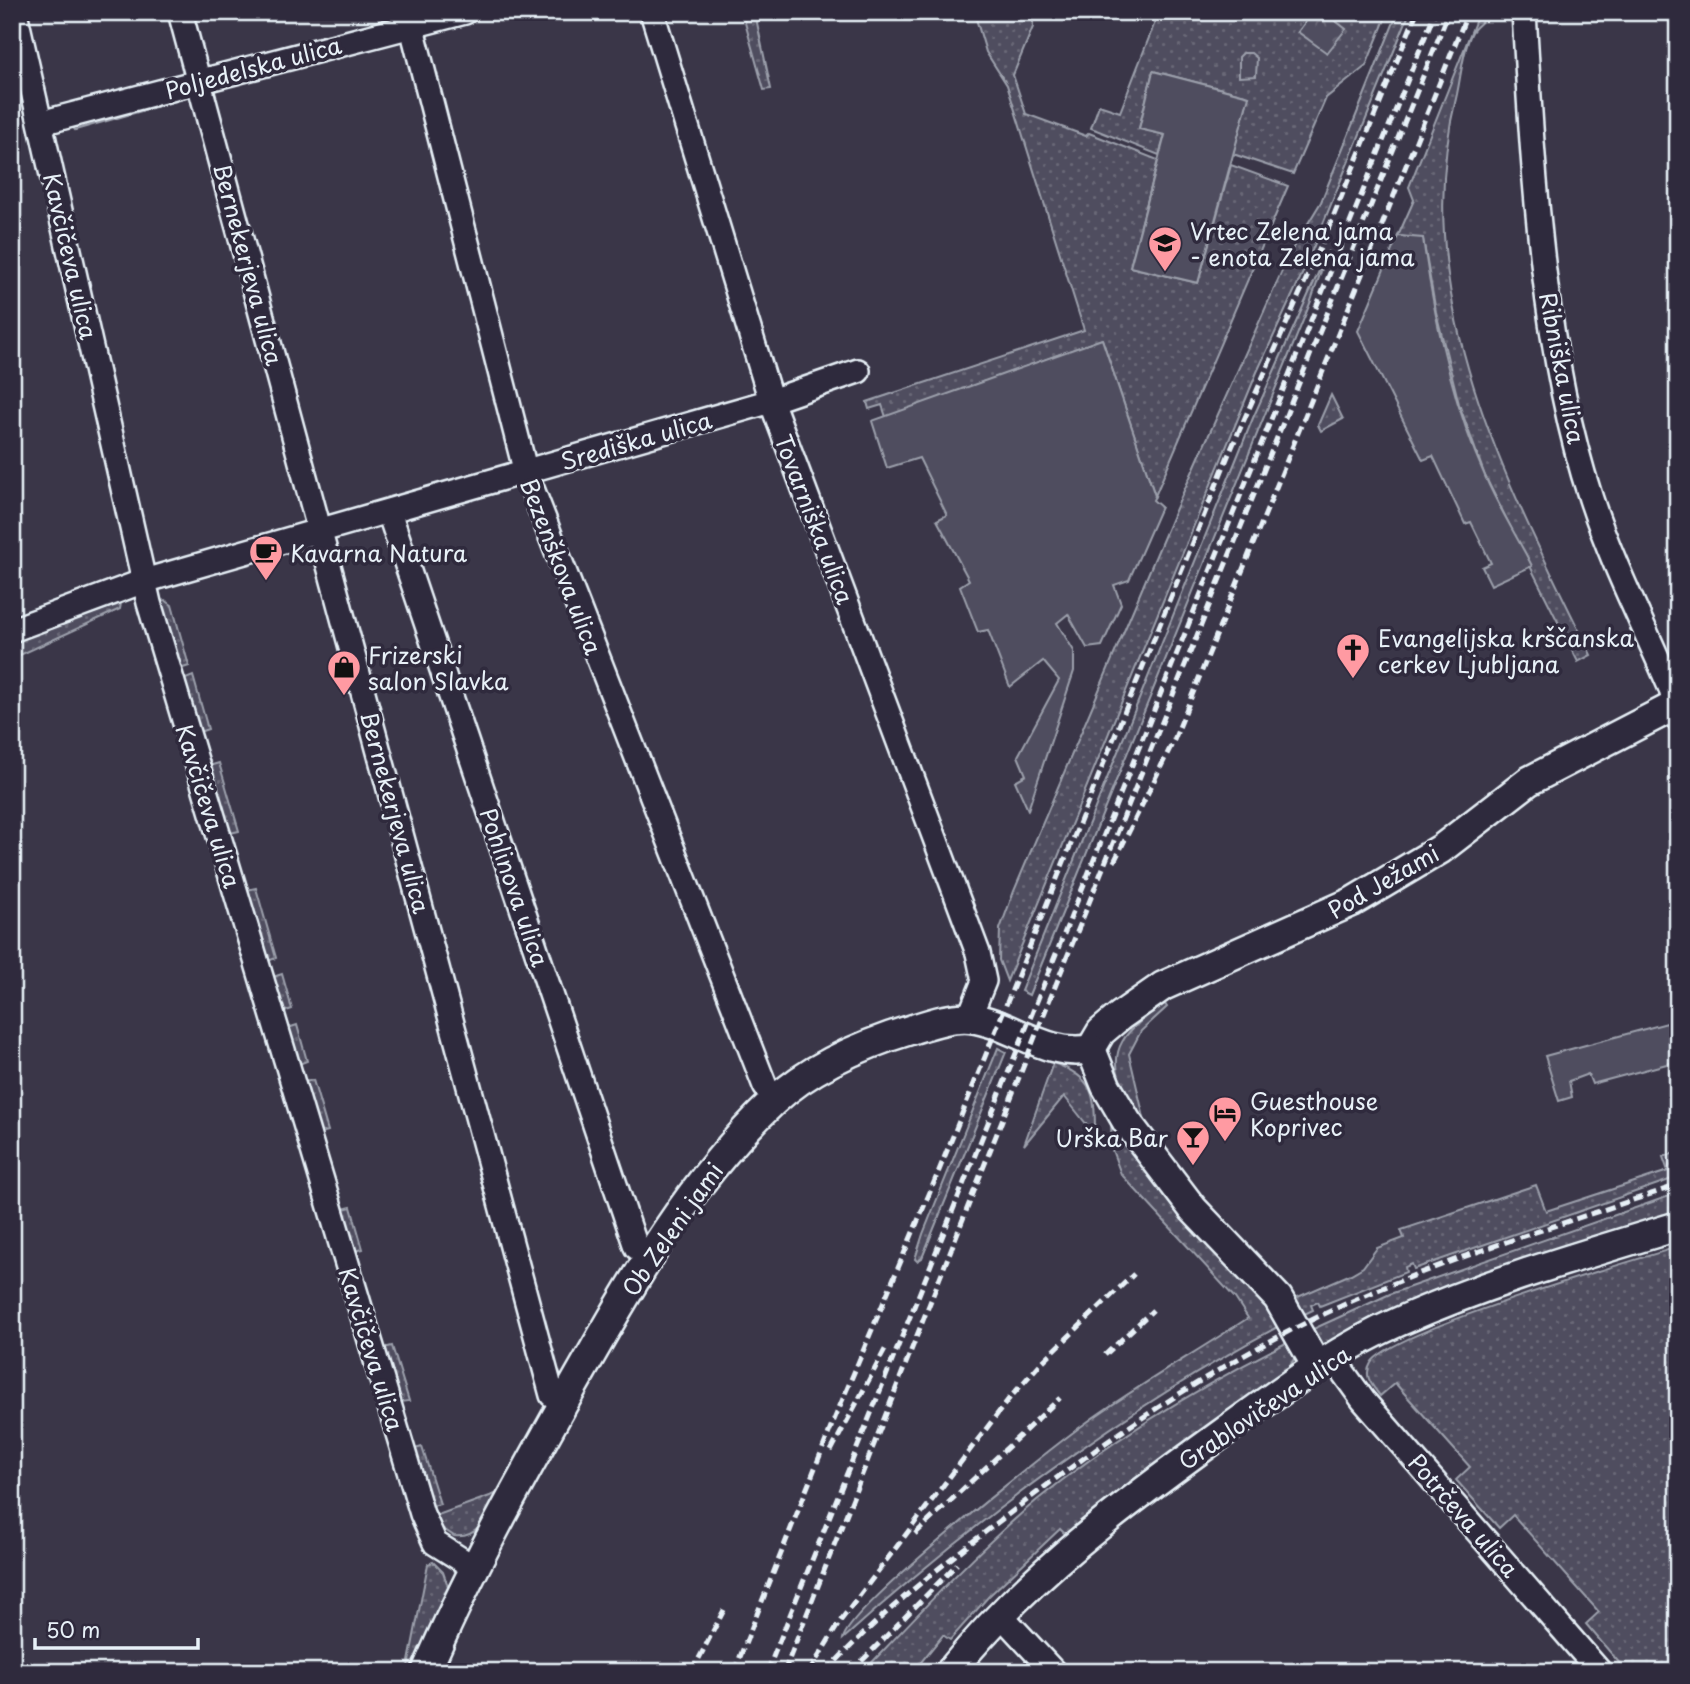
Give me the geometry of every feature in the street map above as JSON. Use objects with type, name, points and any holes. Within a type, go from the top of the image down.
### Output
[{"type":"street","name":"Kavčičeva ulica","points":[[15,12],[144,581],[422,1514],[435,1543],[474,1567]]},
{"type":"street","name":"Bernekerjeva ulica","points":[[180,12],[552,1395],[564,1402]]},
{"type":"street","name":"Poljedelska ulica","points":[[41,123],[199,81],[409,19],[465,12]]},
{"type":"street","name":"Tovarniška ulica","points":[[652,12],[771,401],[978,953],[984,981],[969,1018]]},
{"type":"street","name":"Ribniška ulica","points":[[1524,12],[1538,210],[1554,336],[1591,499],[1671,689],[1676,710]]},
{"type":"street","name":"Bezenškova ulica","points":[[409,19],[526,472],[765,1086],[775,1100]]},
{"type":"street","name":"Središka ulica","points":[[12,630],[144,581],[321,532],[392,522],[526,472],[771,401],[858,371]]},
{"type":"street","name":"Pohlinova ulica","points":[[392,522],[643,1252]]},
{"type":"street","name":"Pod Ježami","points":[[1091,1049],[1101,1032],[1163,986],[1352,902],[1441,849],[1529,781],[1676,710]]},
{"type":"street","points":[[969,1018],[1062,1051],[1091,1049]]},
{"type":"street","name":"Ob Zeleni jami","points":[[426,1672],[474,1567],[643,1252],[705,1177],[775,1100],[824,1065],[912,1029],[969,1018]]},
{"type":"street","name":"Potrčeva ulica","points":[[1091,1049],[1106,1086],[1193,1209],[1278,1298],[1324,1361],[1363,1400],[1600,1672]]},
{"type":"street","name":"Grablovičeva ulica","points":[[950,1672],[1000,1614],[1049,1566],[1103,1520],[1324,1361],[1397,1322],[1489,1284],[1678,1226]]},
{"type":"street","points":[[1000,1614],[1054,1672]]},
{"type":"green space","points":[[742,12],[784,12],[756,18],[771,89],[764,90]]},
{"type":"green space","points":[[974,12],[1008,12],[1033,20],[1033,27],[1013,75],[1026,114],[1086,136],[1089,133],[1158,160],[1130,267],[1198,283],[1231,165],[1288,186],[1155,496],[1102,339],[886,417],[882,405],[869,409],[867,402],[1084,330],[1007,85],[986,52]]},
{"type":"green space","points":[[1159,12],[1313,12],[1298,32],[1345,29],[1324,12],[1388,12],[1366,66],[1326,98],[1293,174],[1233,154],[1249,96],[1153,71],[1139,128],[1165,135],[1159,155],[1091,128],[1099,105],[1120,112]]},
{"type":"green space","points":[[1313,12],[1324,12],[1346,29],[1327,53],[1298,32]]},
{"type":"green space","points":[[1398,12],[1410,12],[1304,270],[1257,372],[1007,981],[999,960],[1000,929],[1014,891],[1174,513],[1290,253],[1321,202]]},
{"type":"green space","points":[[1479,12],[1489,12],[1472,32],[1466,46],[1445,168],[1444,242],[1455,314],[1473,384],[1498,454],[1527,522],[1591,655],[1578,662],[1485,476],[1459,404],[1436,312],[1423,239],[1398,236],[1414,200],[1409,187]]},
{"type":"green space","points":[[1243,53],[1251,53],[1257,58],[1256,76],[1239,77],[1239,57]]},
{"type":"green space","points":[[1153,71],[1249,96],[1198,283],[1130,267],[1165,135],[1139,129]]},
{"type":"green space","points":[[175,97],[176,101],[75,130],[72,126]]},
{"type":"green space","points":[[1398,236],[1423,238],[1439,329],[1463,419],[1490,488],[1532,566],[1491,585],[1482,567],[1491,563],[1471,522],[1465,524],[1433,456],[1423,460],[1358,331]]},
{"type":"green space","points":[[1328,251],[1311,301],[1029,995],[1021,991],[1253,418]]},
{"type":"green space","points":[[1102,339],[1155,496],[1153,500],[1161,507],[1129,580],[1114,585],[1121,604],[1102,646],[1087,648],[1068,614],[1057,623],[1074,651],[1074,671],[1028,810],[1015,781],[1026,775],[1018,756],[1059,680],[1043,661],[1010,687],[988,630],[978,632],[960,586],[969,580],[937,520],[947,515],[919,458],[887,468],[872,421]]},
{"type":"green space","points":[[1331,395],[1343,419],[1321,431],[1318,425]]},
{"type":"green space","points":[[165,600],[172,605],[189,666],[180,669],[161,606],[161,601]]},
{"type":"green space","points":[[121,603],[120,609],[20,655],[12,654],[12,642]]},
{"type":"green space","points":[[193,676],[208,729],[199,732],[183,680]]},
{"type":"green space","points":[[219,763],[239,831],[230,833],[209,766]]},
{"type":"green space","points":[[256,888],[276,958],[268,961],[247,890]]},
{"type":"green space","points":[[282,974],[292,1009],[283,1012],[273,977]]},
{"type":"green space","points":[[1165,1004],[1167,1007],[1141,1031],[1129,1054],[1145,1122],[1135,1110],[1120,1080],[1118,1053],[1122,1041],[1130,1031]]},
{"type":"green space","points":[[1678,1020],[1678,1061],[1592,1084],[1588,1074],[1569,1081],[1572,1097],[1559,1101],[1545,1056]]},
{"type":"green space","points":[[297,1025],[307,1061],[299,1064],[288,1028]]},
{"type":"green space","points":[[998,1048],[1006,1052],[922,1258],[917,1261],[915,1259],[923,1234]]},
{"type":"green space","points":[[1053,1063],[1077,1075],[1090,1089],[1095,1135],[1064,1096],[1024,1145]]},
{"type":"green space","points":[[313,1080],[328,1131],[320,1133],[305,1082]]},
{"type":"green space","points":[[1111,1121],[1275,1313],[1281,1325],[1166,1392],[1053,1469],[944,1552],[843,1639],[853,1622],[877,1596],[951,1530],[1031,1465],[1103,1411],[1248,1318],[1235,1298],[1121,1174],[1112,1150]]},
{"type":"green space","points":[[1678,1152],[1678,1177],[1414,1269],[1412,1264],[1405,1267],[1406,1272],[1320,1306],[1318,1302],[1311,1305],[1313,1310],[1298,1317],[1293,1299],[1363,1267],[1377,1248],[1404,1238],[1401,1230],[1536,1185],[1546,1211],[1668,1171],[1663,1157]]},
{"type":"green space","points":[[1678,1193],[1678,1214],[1322,1349],[1311,1330],[1390,1294]]},
{"type":"green space","points":[[351,1207],[363,1249],[355,1251],[343,1209]]},
{"type":"green space","points":[[1678,1247],[1678,1672],[1627,1672],[1586,1624],[1599,1612],[1513,1515],[1499,1528],[1456,1480],[1470,1467],[1395,1383],[1380,1396],[1368,1372],[1371,1363],[1387,1350],[1464,1316]]},
{"type":"green space","points":[[1288,1342],[1295,1357],[1287,1372],[1065,1534],[1060,1529],[989,1596],[950,1640],[943,1635],[913,1672],[863,1672],[948,1583],[1037,1500],[1066,1477],[1158,1414]]},
{"type":"green space","points":[[392,1346],[409,1401],[401,1402],[384,1348]]},
{"type":"green space","points":[[422,1447],[440,1504],[432,1506],[415,1449]]},
{"type":"green space","points":[[501,1492],[483,1523],[463,1536],[454,1536],[442,1528],[435,1516]]},
{"type":"green space","points":[[433,1562],[443,1572],[449,1589],[415,1672],[407,1672],[428,1564]]},
{"type":"railway","points":[[734,1672],[834,1420],[938,1173],[1228,456],[1327,232],[1417,12]]},
{"type":"railway","points":[[767,1672],[1435,12]]},
{"type":"railway","points":[[784,1672],[1048,1004],[1449,12]]},
{"type":"railway","points":[[1114,862],[1174,740],[1468,12]]},
{"type":"railway","points":[[826,1672],[893,1607],[940,1567],[1054,1480],[1134,1423],[1261,1346],[1390,1285],[1471,1254],[1678,1185]]},
{"type":"railway","points":[[809,1672],[841,1620],[1008,1400],[1040,1364],[1134,1274]]},
{"type":"railway","points":[[1105,1355],[1153,1310]]},
{"type":"railway","points":[[831,1451],[887,1346]]},
{"type":"railway","points":[[915,1534],[1060,1398]]},
{"type":"railway","points":[[851,1672],[957,1564]]},
{"type":"railway","points":[[692,1672],[725,1608]]},
{"type":"place","name":"Vrtec Zelena jama - enota Zelena jama","points":[[1165,273]]},
{"type":"place","name":"Kavarna Natura","points":[[266,582]]},
{"type":"place","name":"Evangelijska krščanska cerkev Ljubljana","points":[[1353,680]]},
{"type":"place","name":"Frizerski salon Slavka","points":[[344,697]]},
{"type":"place","name":"Guesthouse Koprivec","points":[[1225,1143]]},
{"type":"place","name":"Urška Bar","points":[[1193,1167]]}]
